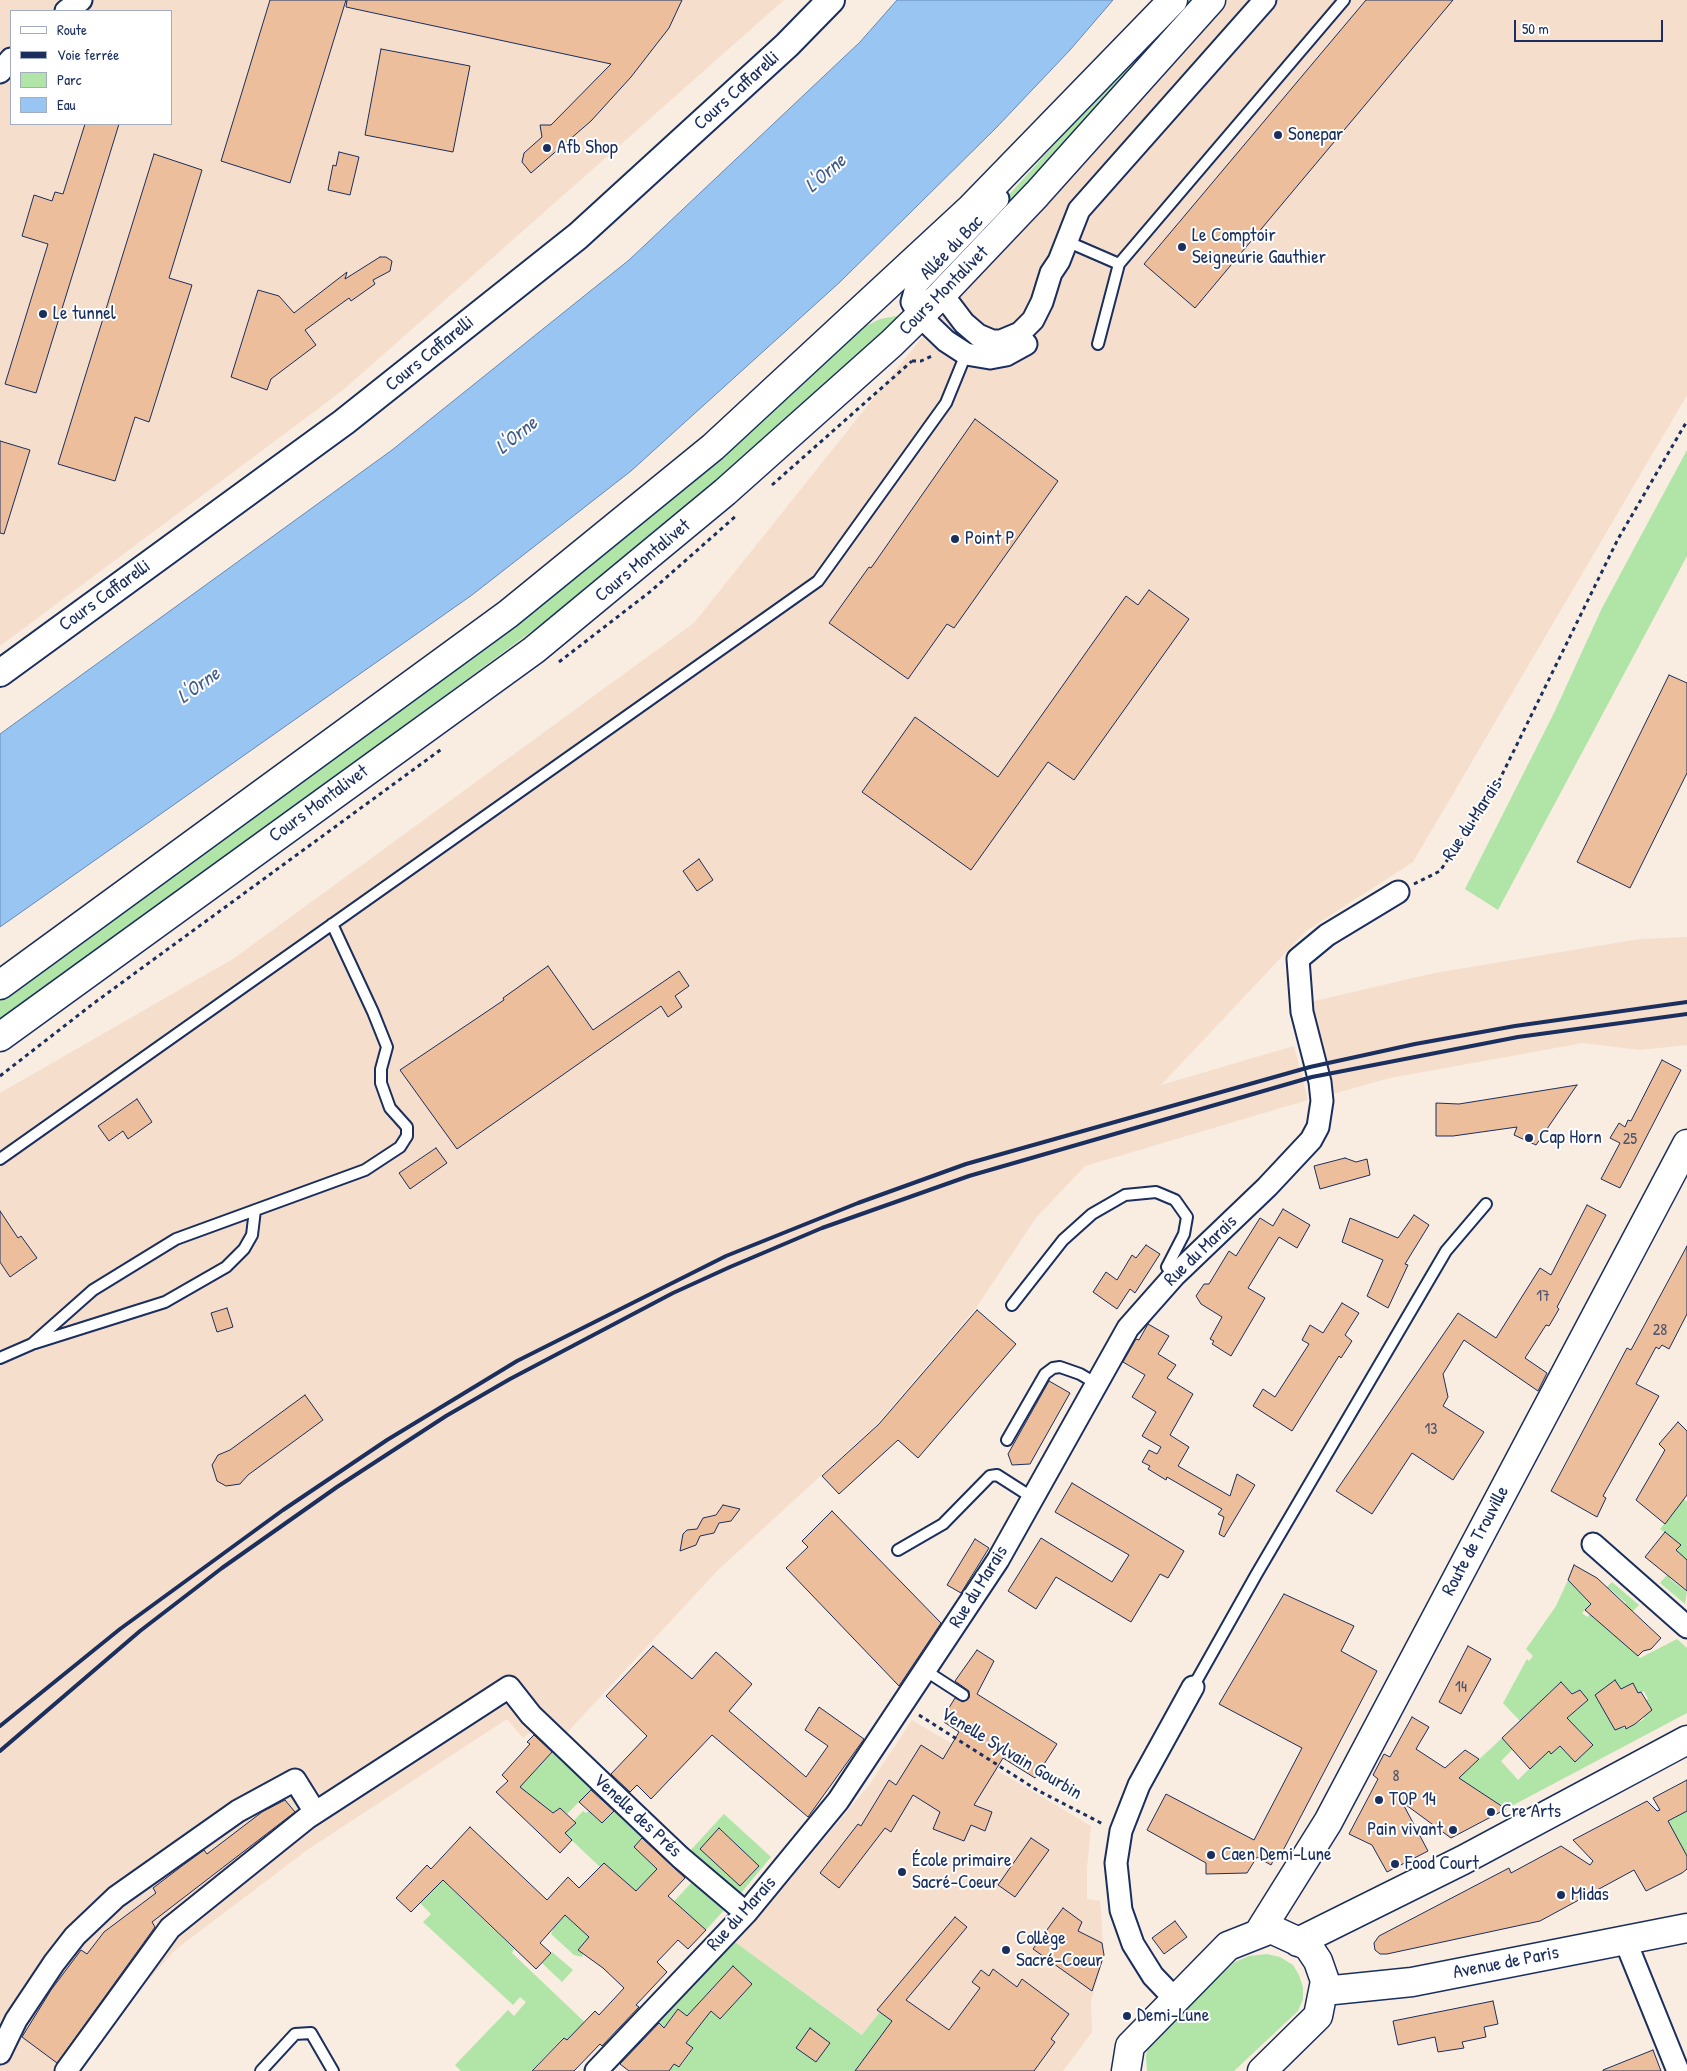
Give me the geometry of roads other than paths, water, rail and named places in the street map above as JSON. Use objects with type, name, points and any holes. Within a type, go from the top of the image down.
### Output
[{"type":"main road","name":"Cours Montalivet","points":[[0,986],[508,614],[713,447],[916,262],[1173,0]]},
{"type":"main road","name":"Cours Montalivet","points":[[0,1037],[534,650],[725,492],[942,294],[1037,194],[1211,0]]},
{"type":"main road","name":"Route de Trouville","points":[[1258,1934],[1313,1847],[1687,1144]]},
{"type":"main road","points":[[1293,1939],[1463,1860],[1687,1740]]},
{"type":"main road","points":[[1293,1939],[1300,1880],[1313,1847]]},
{"type":"main road","name":"Avenue de Paris","points":[[1324,1991],[1412,1982],[1687,1928]]},
{"type":"main road","points":[[1124,2070],[1130,2046],[1174,1998],[1228,1946],[1271,1929],[1308,1946],[1318,1962],[1325,1981],[1318,2016],[1262,2071]]},
{"type":"street","points":[[67,10],[81,0]]},
{"type":"street","name":"Cours Caffarelli","points":[[0,673],[344,422],[578,236],[787,45],[831,0]]},
{"type":"street","name":"Allée du Bac","points":[[942,294],[964,323],[978,335],[992,341],[1011,339],[1020,334],[1033,320],[1051,273],[1058,261],[1079,210],[1265,0]]},
{"type":"street","points":[[0,72],[10,60]]},
{"type":"street","name":"Allée du Bac","points":[[1003,175],[1002,195],[916,284],[912,302],[920,316],[954,348],[966,354],[990,358],[1006,355],[1029,342],[1048,314],[1060,275],[1058,261]]},
{"type":"street","name":"Rue du Marais","points":[[596,2071],[746,1914],[838,1801],[998,1560],[1128,1328],[1174,1276],[1298,1156],[1318,1127],[1322,1110],[1320,1082],[1302,1012],[1298,959],[1326,935],[1398,892]]},
{"type":"street","points":[[1593,1544],[1687,1627]]},
{"type":"street","name":"Venelle des Prés","points":[[315,1812],[509,1687],[531,1715],[680,1857],[746,1914]]},
{"type":"street","points":[[1174,1998],[1153,1976],[1130,1936],[1118,1892],[1116,1863],[1121,1830],[1139,1785],[1193,1687]]},
{"type":"street","points":[[0,2053],[16,2020],[54,1962],[75,1936],[116,1897],[238,1811],[295,1780],[315,1812],[170,1928],[66,2071]]},
{"type":"street","points":[[1625,1940],[1678,2071]]},
{"type":"lane","points":[[1098,344],[1119,264],[1344,0]]},
{"type":"lane","points":[[1066,241],[1119,264]]},
{"type":"lane","points":[[0,1159],[818,581],[946,403],[966,354]]},
{"type":"lane","points":[[32,1344],[93,1290],[176,1239],[365,1170],[400,1147],[407,1136],[407,1127],[390,1108],[381,1083],[381,1069],[387,1047],[374,1012],[332,924]]},
{"type":"lane","points":[[1012,1305],[1063,1240],[1092,1214],[1125,1195],[1156,1192],[1175,1200],[1186,1217],[1184,1234],[1167,1267],[1174,1276]]},
{"type":"lane","points":[[1193,1687],[1446,1251],[1486,1204]]},
{"type":"lane","points":[[0,1358],[32,1344],[165,1302],[226,1267],[244,1249],[252,1235],[255,1210]]},
{"type":"lane","points":[[1007,1440],[1045,1374],[1053,1368],[1060,1367],[1080,1374],[1097,1384]]},
{"type":"lane","points":[[898,1550],[943,1524],[990,1476],[997,1475],[1033,1498]]},
{"type":"lane","points":[[926,1671],[963,1695]]},
{"type":"lane","points":[[261,2071],[295,2034],[311,2033],[333,2071]]},
{"type":"water","name":"L'Orne","points":[[897,0],[1113,0],[1070,50],[996,128],[840,282],[631,471],[472,595],[0,927],[0,734],[392,450],[629,260],[860,42]]},
{"type":"railway","points":[[0,1726],[120,1629],[283,1510],[387,1440],[517,1361],[726,1256],[858,1203],[966,1164],[1310,1067],[1415,1044],[1515,1026],[1687,1002]]},
{"type":"railway","points":[[0,1751],[140,1631],[222,1568],[337,1487],[446,1416],[510,1379],[673,1293],[730,1267],[822,1228],[969,1176],[1312,1077],[1518,1037],[1687,1014]]},
{"type":"place","name":"Sonepar","points":[[1278,135]]},
{"type":"place","name":"Afb Shop","points":[[547,148]]},
{"type":"place","name":"Le Comptoir Seigneurie Gauthier","points":[[1182,247]]},
{"type":"place","name":"Le tunnel","points":[[43,314]]},
{"type":"place","name":"Point P","points":[[955,539]]},
{"type":"place","name":"Cap Horn","points":[[1529,1138]]},
{"type":"place","name":"TOP 14","points":[[1379,1800]]},
{"type":"place","name":"Cre Arts","points":[[1491,1812]]},
{"type":"place","name":"Pain vivant","points":[[1453,1830]]},
{"type":"place","name":"Caen Demi-Lune","points":[[1211,1855]]},
{"type":"place","name":"Food Court","points":[[1395,1864]]},
{"type":"place","name":"École primaire Sacré-Coeur","points":[[902,1872]]},
{"type":"place","name":"Midas","points":[[1561,1895]]},
{"type":"place","name":"Collège Sacré-Coeur","points":[[1006,1950]]},
{"type":"place","name":"Demi-Lune","points":[[1127,2016]]}]
